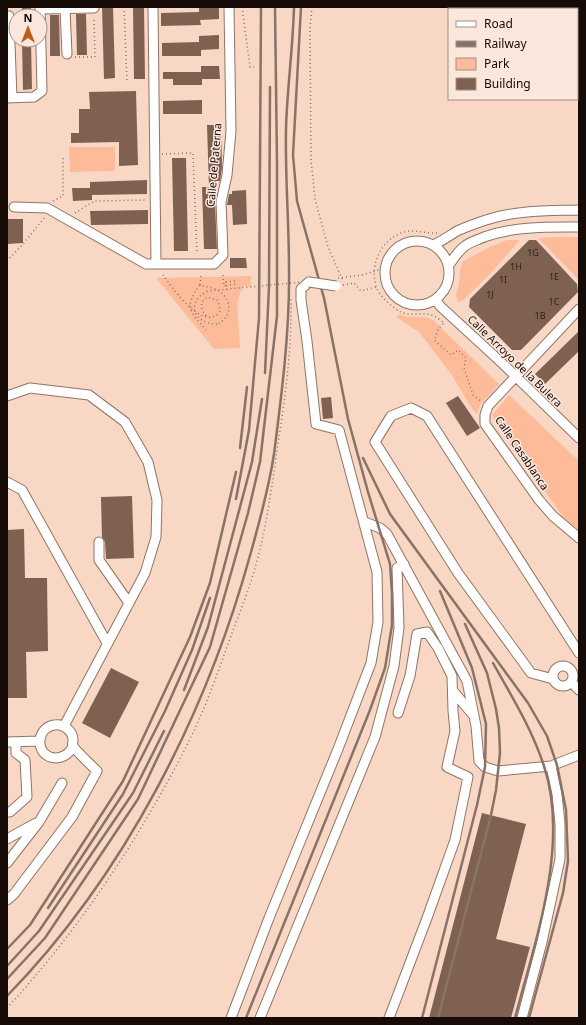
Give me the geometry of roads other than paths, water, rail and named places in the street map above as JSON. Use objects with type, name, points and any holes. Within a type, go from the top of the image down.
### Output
[{"type":"street","points":[[153,7],[156,264]]},
{"type":"street","name":"Calle de Paterna","points":[[14,207],[47,208],[146,264],[214,264],[223,255],[222,202],[227,175],[231,131],[230,7]]},
{"type":"street","points":[[48,8],[94,8]]},
{"type":"street","points":[[65,9],[71,56]]},
{"type":"street","points":[[9,48],[9,98],[34,97],[42,91],[41,48]]},
{"type":"street","points":[[433,245],[441,242],[458,231],[486,220],[509,214],[536,211],[579,210]]},
{"type":"street","points":[[449,265],[465,246],[509,230],[532,227],[579,227]]},
{"type":"street","points":[[413,241],[423,241],[433,245],[446,257],[449,265],[450,275],[448,285],[436,300],[426,305],[415,306],[405,304],[395,298],[388,289],[385,279],[385,268],[388,258],[403,244],[413,241]]},
{"type":"street","points":[[231,1018],[269,918],[338,749],[371,663],[378,622],[377,572],[340,430],[316,424],[301,300],[302,289],[305,282],[337,283]]},
{"type":"street","name":"Calle Arroyo de la Bulera","points":[[436,300],[440,306],[516,376],[579,438]]},
{"type":"street","name":"Calle Casablanca","points":[[579,309],[488,406],[485,415],[485,424],[539,500],[553,516],[579,538]]},
{"type":"street","points":[[7,396],[30,388],[89,395],[125,422],[148,462],[157,500],[156,537],[145,572],[64,726]]},
{"type":"street","points":[[553,679],[531,673],[458,572],[395,475],[375,442],[391,416],[410,408],[427,416],[579,653]]},
{"type":"street","points":[[7,482],[22,490],[107,643]]},
{"type":"street","points":[[365,522],[380,528],[387,534],[467,681],[474,717],[478,761],[485,767],[498,771],[551,766],[579,755]]},
{"type":"street","points":[[99,542],[99,560],[129,604]]},
{"type":"street","points":[[260,1018],[376,738],[394,666],[399,628],[397,568],[404,564]]},
{"type":"street","points":[[389,1018],[455,840],[468,777],[447,767],[455,731],[452,676],[438,648],[427,632],[417,634],[410,676],[398,713]]},
{"type":"street","points":[[565,665],[572,670],[573,678],[569,685],[560,686],[553,679],[552,673],[557,666],[565,665]]},
{"type":"street","points":[[571,682],[579,690]]},
{"type":"street","points":[[453,691],[474,717]]},
{"type":"street","points":[[59,724],[64,726],[72,734],[73,746],[65,756],[60,758],[48,756],[41,747],[40,742],[43,731],[48,727],[59,724]]},
{"type":"street","points":[[7,812],[10,812],[27,797],[25,760],[16,753],[12,742],[40,742]]},
{"type":"street","points":[[7,900],[14,894],[72,816],[97,771],[73,746]]},
{"type":"street","points":[[522,1018],[542,942],[560,859],[560,824],[558,802],[551,766]]},
{"type":"street","points":[[7,863],[39,822],[62,783]]},
{"type":"street","points":[[7,839],[39,822]]},
{"type":"railway","points":[[236,499],[249,430],[259,318],[261,7]]},
{"type":"railway","points":[[7,979],[45,938],[138,799],[210,647],[248,513],[260,462],[277,316],[275,7]]},
{"type":"railway","points":[[7,996],[49,949],[88,899],[124,845],[156,789],[185,732],[211,672],[233,612],[251,552],[272,466],[287,337],[289,268],[286,129],[294,7]]},
{"type":"railway","points":[[246,1018],[370,710],[385,668],[392,625],[390,564],[348,419],[324,298],[297,201],[293,155],[301,7]]},
{"type":"railway","points":[[265,373],[269,287],[270,87]]},
{"type":"railway","points":[[240,448],[247,387]]},
{"type":"railway","points":[[184,690],[208,627],[252,462],[262,399]]},
{"type":"railway","points":[[363,458],[390,514],[528,703],[547,736],[557,765],[566,810],[568,861],[563,893],[529,1018]]},
{"type":"railway","points":[[7,949],[30,925],[123,781],[190,637],[210,583],[236,472]]},
{"type":"railway","points":[[422,1018],[477,805],[485,767],[486,724],[472,668],[440,591]]},
{"type":"railway","points":[[48,908],[123,794],[165,711],[192,650],[210,598]]},
{"type":"railway","points":[[438,1018],[491,815],[496,790],[500,753],[499,728],[496,709],[487,673],[465,624]]},
{"type":"railway","points":[[493,663],[521,713],[539,752],[551,796],[553,827],[552,860],[547,892],[532,957],[515,1018]]},
{"type":"railway","points":[[7,966],[39,931],[133,793],[164,731]]}]
